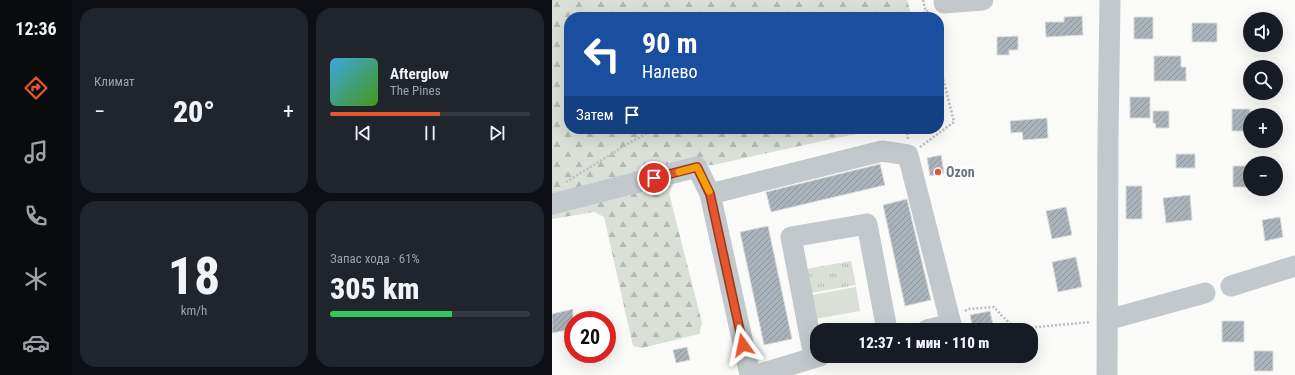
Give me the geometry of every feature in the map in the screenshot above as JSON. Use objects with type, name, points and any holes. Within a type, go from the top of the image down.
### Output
[{"type":"street","points":[[935,7],[982,0]]},
{"type":"street","points":[[1107,375],[1110,0]]},
{"type":"street","points":[[710,194],[882,151],[908,155],[951,323]]},
{"type":"street","points":[[552,204],[697,167],[710,194],[750,375]]},
{"type":"street","points":[[810,325],[791,237],[867,224],[886,323]]},
{"type":"street","points":[[1231,286],[1295,266]]},
{"type":"street","points":[[1107,320],[1205,293]]},
{"type":"street","points":[[757,375],[810,359]]},
{"type":"path","points":[[923,0],[935,7]]},
{"type":"path","points":[[929,12],[935,7]]},
{"type":"path","points":[[931,12],[935,7]]},
{"type":"path","points":[[944,82],[954,122],[944,129]]},
{"type":"path","points":[[566,182],[645,134]]},
{"type":"path","points":[[908,155],[937,134]]},
{"type":"path","points":[[952,323],[968,309],[994,307],[1010,323]]},
{"type":"path","points":[[1038,327],[1107,320]]},
{"type":"green space","points":[[552,0],[907,0],[911,12],[564,12],[564,134],[855,134],[713,165],[681,166],[669,193],[702,323],[699,334],[642,348],[633,346],[604,217],[594,212],[552,219]]},
{"type":"green space","points":[[851,261],[856,285],[811,293],[806,269]]},
{"type":"green space","points":[[856,287],[860,311],[815,319],[811,295]]},
{"type":"building","points":[[1082,16],[1083,35],[1046,37],[1045,22],[1064,22],[1064,17]]},
{"type":"building","points":[[1134,17],[1153,17],[1153,39],[1134,39]]},
{"type":"building","points":[[1192,23],[1217,23],[1217,42],[1192,42]]},
{"type":"building","points":[[1018,36],[1018,50],[1009,50],[1009,55],[997,55],[997,37]]},
{"type":"building","points":[[1154,56],[1181,56],[1181,67],[1186,67],[1186,81],[1154,81]]},
{"type":"building","points":[[1130,97],[1150,97],[1150,118],[1130,118]]},
{"type":"building","points":[[1232,109],[1243,109],[1243,131],[1232,131]]},
{"type":"building","points":[[1153,111],[1169,111],[1169,128],[1156,128],[1155,123],[1153,123]]},
{"type":"building","points":[[1047,118],[1048,138],[1023,140],[1022,132],[1011,133],[1010,121]]},
{"type":"building","points":[[1176,154],[1195,154],[1195,168],[1176,168]]},
{"type":"building","points":[[941,155],[944,173],[930,176],[927,158]]},
{"type":"building","points":[[880,164],[885,185],[771,212],[766,192]]},
{"type":"building","points":[[1233,166],[1243,166],[1243,187],[1233,187]]},
{"type":"building","points":[[1126,186],[1142,186],[1142,219],[1126,219]]},
{"type":"building","points":[[1190,195],[1192,220],[1166,223],[1163,198]]},
{"type":"building","points":[[907,199],[931,300],[905,306],[883,205]]},
{"type":"building","points":[[1066,207],[1072,235],[1052,239],[1046,211]]},
{"type":"building","points":[[1280,217],[1283,237],[1265,241],[1262,220]]},
{"type":"building","points":[[768,226],[792,339],[764,345],[740,232]]},
{"type":"building","points":[[1076,257],[1082,287],[1058,292],[1052,262]]},
{"type":"building","points":[[564,311],[564,331],[552,333],[552,314]]},
{"type":"building","points":[[990,311],[993,323],[972,323],[970,315]]},
{"type":"building","points":[[1222,321],[1244,321],[1244,342],[1222,342]]},
{"type":"building","points":[[687,347],[690,360],[676,363],[673,350]]},
{"type":"building","points":[[1254,351],[1273,351],[1273,371],[1254,371]]},
{"type":"slow traffic","points":[[679,172],[697,167],[709,191]]},
{"type":"place","name":"Ozon","points":[[938,172]]},
{"type":"route","points":[[654,178],[697,167],[710,194],[743,345]]}]
